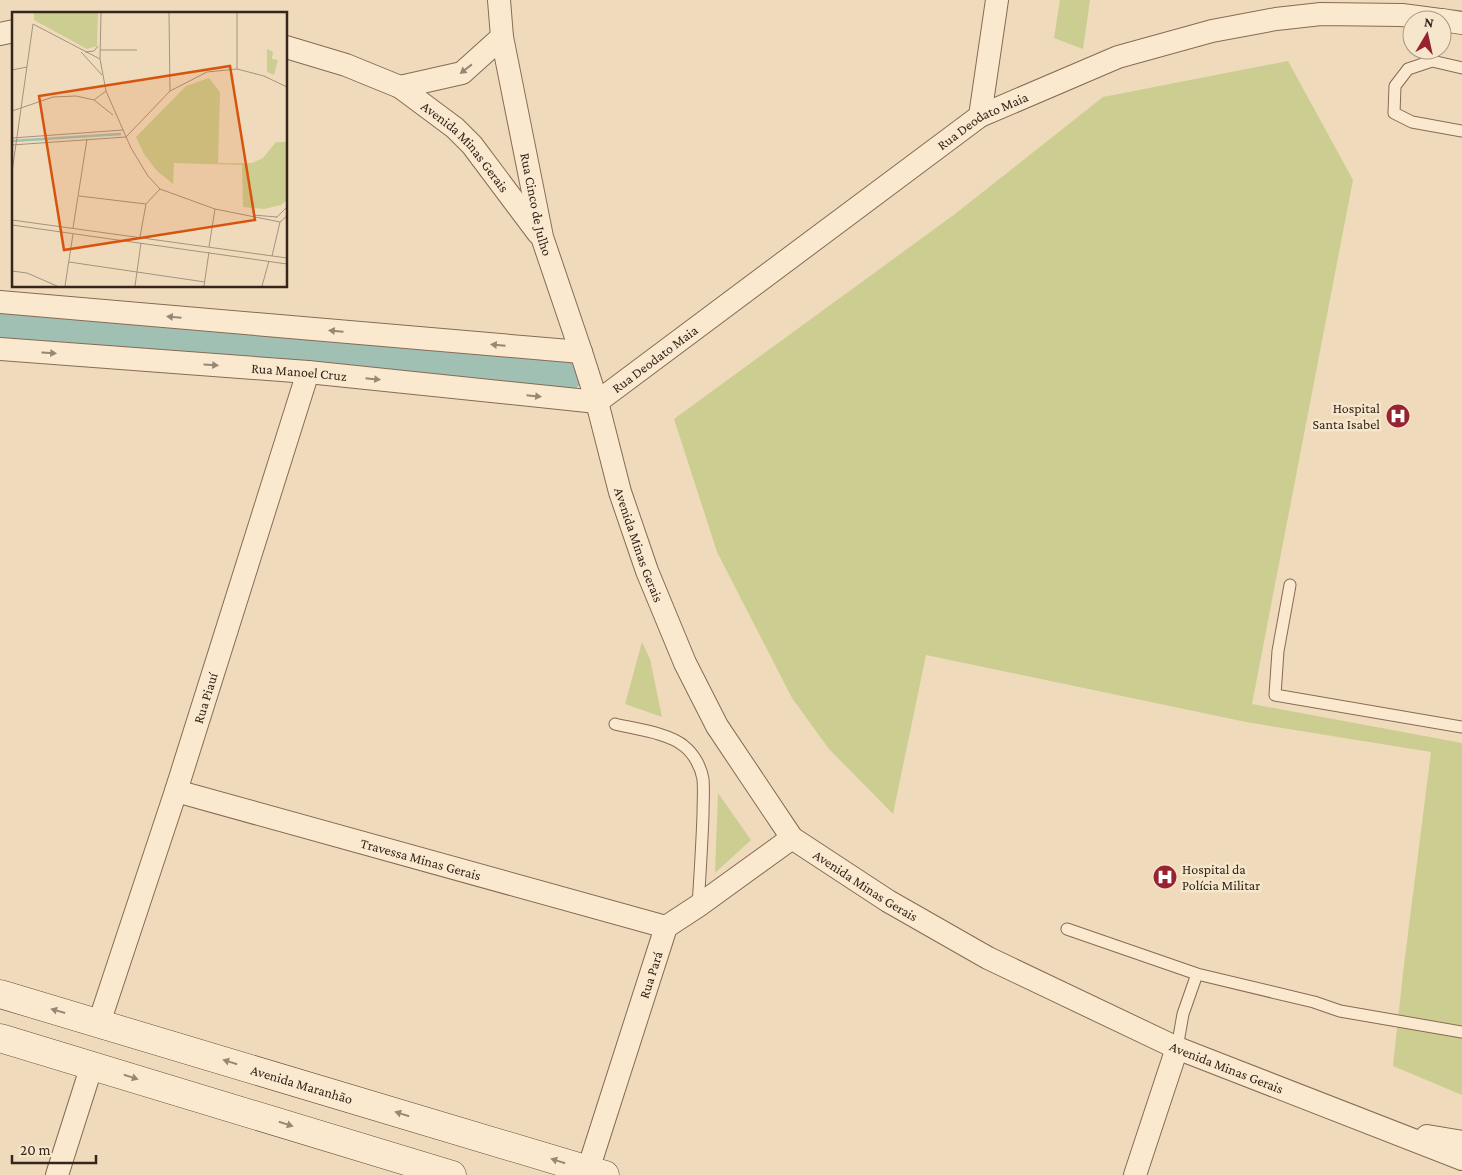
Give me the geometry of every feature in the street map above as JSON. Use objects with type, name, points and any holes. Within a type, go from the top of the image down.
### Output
[{"type":"main road","name":"Avenida Maranhão","points":[[0,994],[596,1172]]},
{"type":"main road","points":[[0,1038],[452,1175]]},
{"type":"street","name":"Rua Cinco de Julho","points":[[499,0],[502,36],[542,237],[597,402]]},
{"type":"street","points":[[980,116],[998,0]]},
{"type":"street","name":"Rua Deodato Maia","points":[[597,402],[980,116],[1118,57],[1212,31],[1276,19],[1321,14],[1402,15]]},
{"type":"street","name":"Avenida Minas Gerais","points":[[400,88],[462,74],[502,36]]},
{"type":"street","name":"Avenida Minas Gerais","points":[[288,48],[346,65],[400,88],[455,128],[490,166],[542,237]]},
{"type":"street","points":[[0,302],[581,352]]},
{"type":"street","name":"Rua Manoel Cruz","points":[[0,349],[308,372],[597,402]]},
{"type":"street","name":"Rua Piauí","points":[[98,1022],[176,791],[308,372]]},
{"type":"street","name":"Avenida Minas Gerais","points":[[597,402],[620,492],[647,571],[685,663],[718,726],[792,838],[888,901],[988,958],[1177,1048],[1462,1159]]},
{"type":"street","name":"Travessa Minas Gerais","points":[[176,791],[666,927]]},
{"type":"street","points":[[666,927],[792,838]]},
{"type":"street","name":"Rua Pará","points":[[596,1172],[666,927]]},
{"type":"street","points":[[1135,1175],[1177,1048]]},
{"type":"street","points":[[57,1175],[92,1065]]},
{"type":"street","name":"Avenida Minas Gerais","points":[[1379,1128],[1462,1142]]},
{"type":"lane","points":[[1462,68],[1432,61],[1408,69],[1395,86],[1394,113],[1412,122],[1462,131]]},
{"type":"lane","points":[[1290,585],[1278,651],[1275,695],[1462,727]]},
{"type":"lane","points":[[615,724],[666,737],[684,746],[692,754],[698,765],[703,779],[703,798],[698,906]]},
{"type":"lane","points":[[1067,929],[1197,974],[1314,1002],[1340,1011],[1462,1032]]},
{"type":"lane","points":[[1177,1048],[1183,1014],[1197,974]]},
{"type":"green space","points":[[1060,0],[1090,0],[1083,49],[1054,38]]},
{"type":"green space","points":[[1288,61],[1353,180],[1252,704],[1462,743],[1462,1095],[1393,1066],[1431,752],[1246,722],[926,655],[893,814],[829,749],[792,698],[717,552],[674,419],[955,214],[1103,97]]},
{"type":"green space","points":[[642,642],[650,659],[662,717],[625,704]]},
{"type":"green space","points":[[718,793],[751,840],[715,873]]},
{"type":"waterway","points":[[0,323],[568,376]]},
{"type":"place","name":"Hospital Santa Isabel","points":[[1398,416]]},
{"type":"place","name":"Hospital da Polícia Militar","points":[[1165,877]]}]
